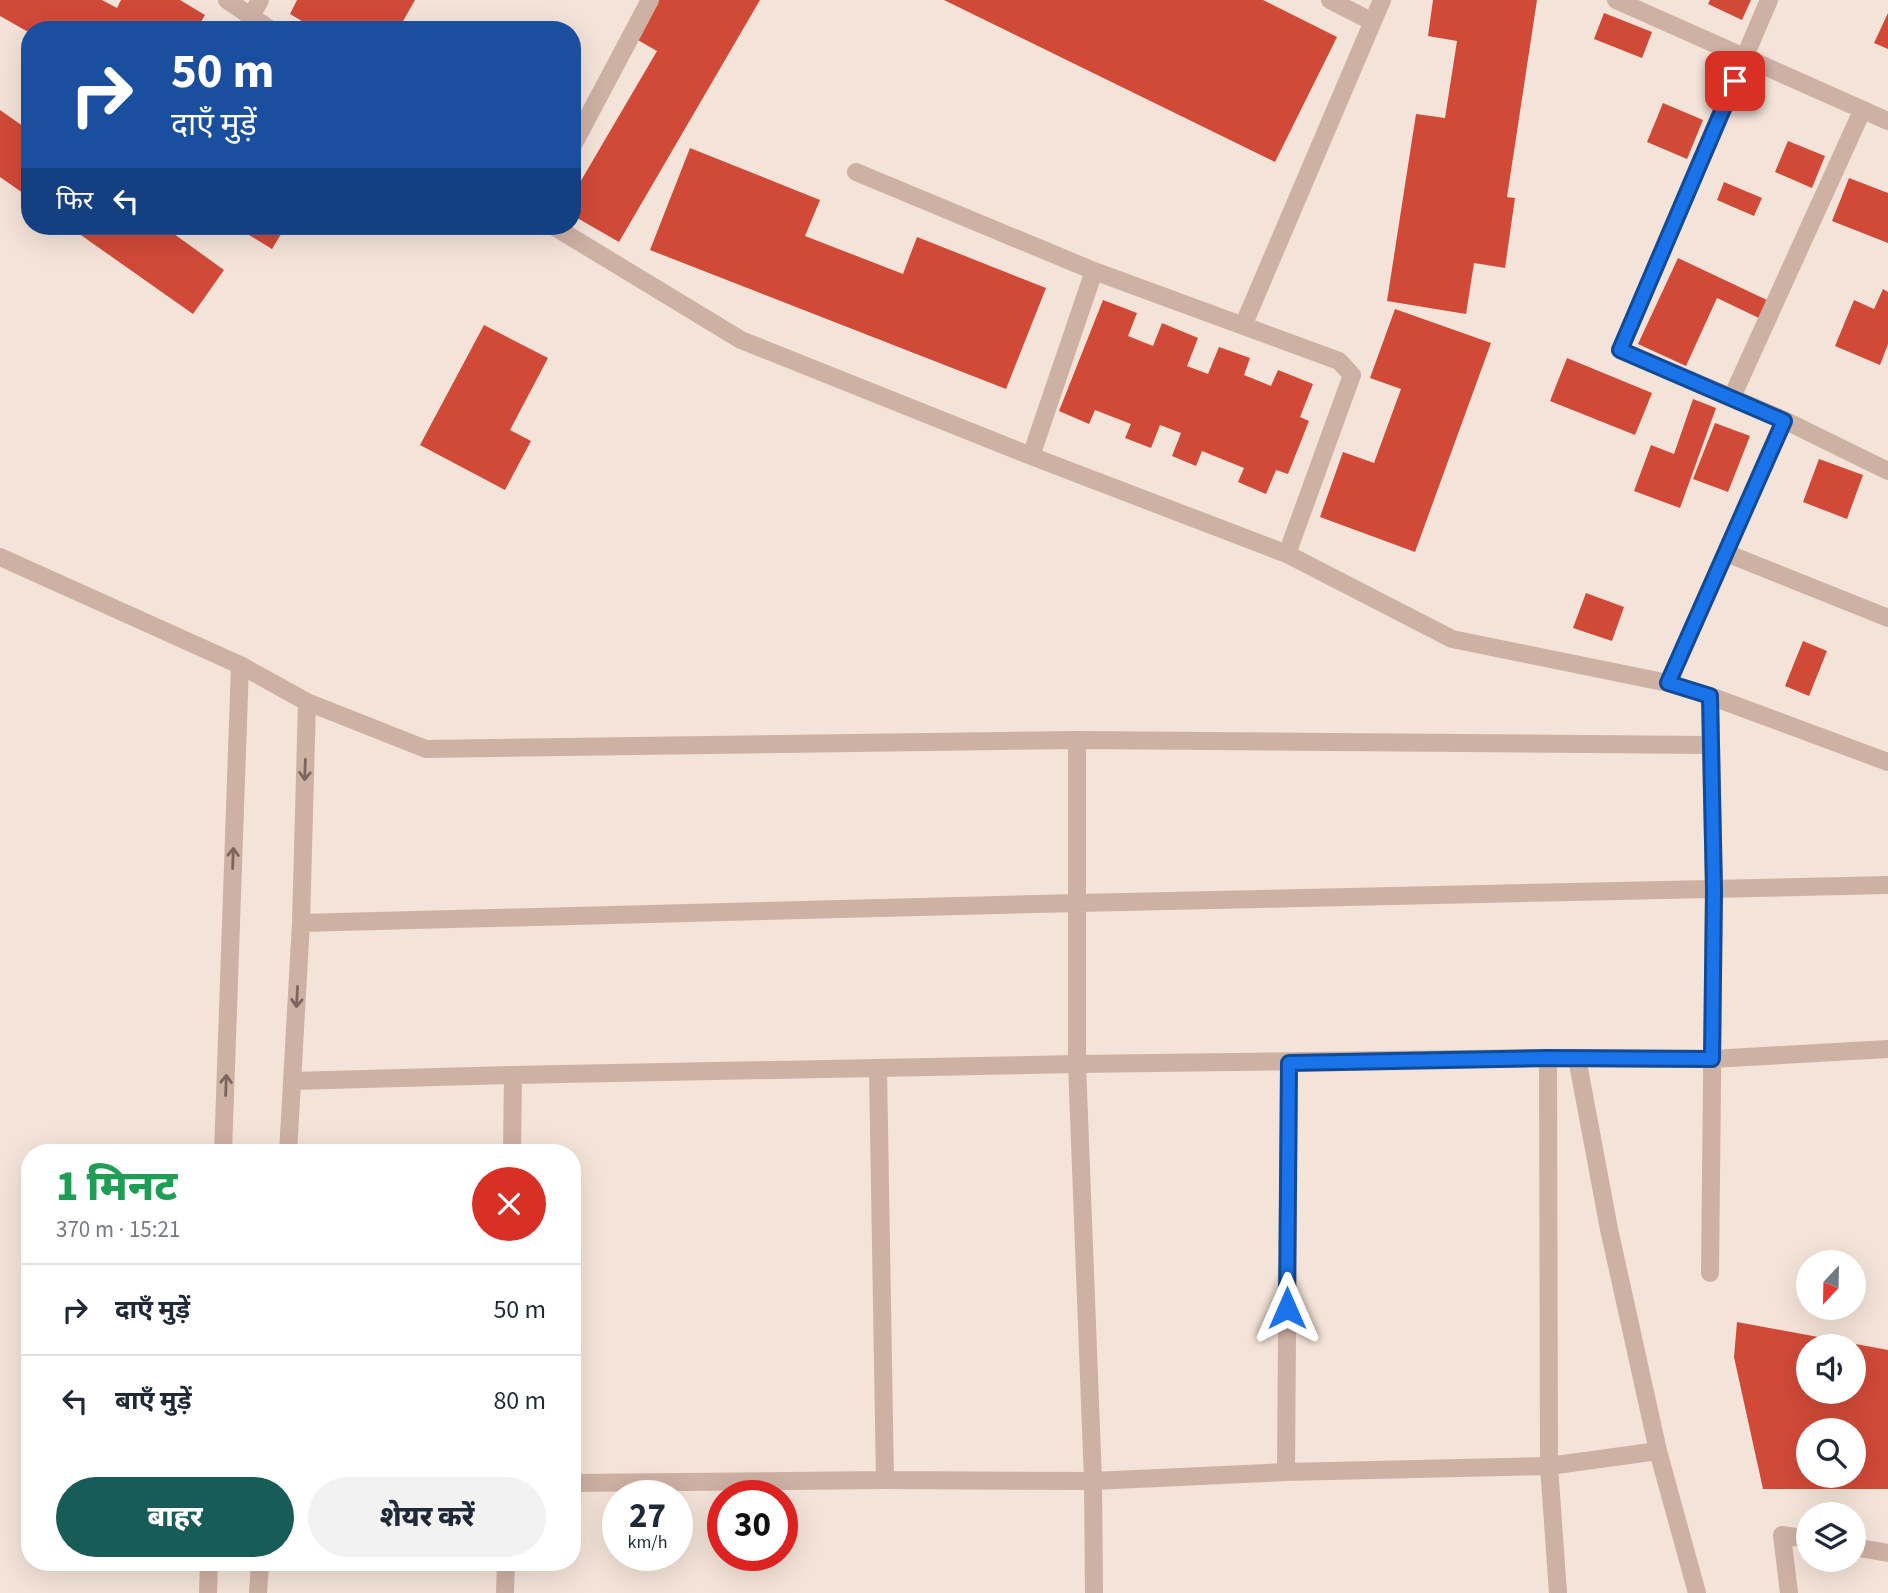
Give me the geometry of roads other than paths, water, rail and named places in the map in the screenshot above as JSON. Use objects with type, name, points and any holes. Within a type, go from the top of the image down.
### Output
[{"type":"street","points":[[227,0],[256,8]]},
{"type":"street","points":[[581,130],[650,0]]},
{"type":"street","points":[[1330,0],[1371,21]]},
{"type":"street","points":[[1243,326],[1382,0]]},
{"type":"street","points":[[1616,0],[1888,121]]},
{"type":"street","points":[[1769,0],[1620,350],[1732,397],[1888,471]]},
{"type":"street","points":[[1732,397],[1862,111]]},
{"type":"street","points":[[856,172],[1094,271],[1339,361],[1352,375],[1287,554]]},
{"type":"street","points":[[568,235],[741,340],[1031,456],[1287,554],[1452,639],[1668,683],[1888,762]]},
{"type":"street","points":[[1031,456],[1094,271]]},
{"type":"street","points":[[1668,683],[1784,421]]},
{"type":"street","points":[[1726,553],[1888,618]]},
{"type":"street","points":[[0,557],[240,665],[307,702],[426,749],[1077,740],[1709,745]]},
{"type":"street","points":[[223,1144],[240,665]]},
{"type":"street","points":[[1710,696],[1714,890],[1710,1273]]},
{"type":"street","points":[[288,1144],[301,923],[307,702]]},
{"type":"street","points":[[1077,740],[1077,1064],[1093,1481],[1094,1593]]},
{"type":"street","points":[[301,923],[1888,885]]},
{"type":"street","points":[[292,1081],[1077,1064],[1548,1058],[1712,1059],[1888,1049]]},
{"type":"street","points":[[1548,1058],[1549,1465],[1558,1593]]},
{"type":"street","points":[[1577,1058],[1609,1229],[1658,1451],[1697,1593]]},
{"type":"street","points":[[1286,1472],[1289,1063]]},
{"type":"street","points":[[878,1068],[885,1480]]},
{"type":"street","points":[[512,1144],[513,1075]]},
{"type":"street","points":[[581,1483],[1093,1481],[1286,1472],[1549,1465],[1658,1451]]},
{"type":"street","points":[[1789,1593],[1782,1535],[1796,1537]]},
{"type":"street","points":[[1866,1549],[1888,1553]]},
{"type":"street","points":[[208,1593],[209,1571]]},
{"type":"street","points":[[258,1593],[259,1571]]},
{"type":"street","points":[[505,1593],[506,1571]]}]
